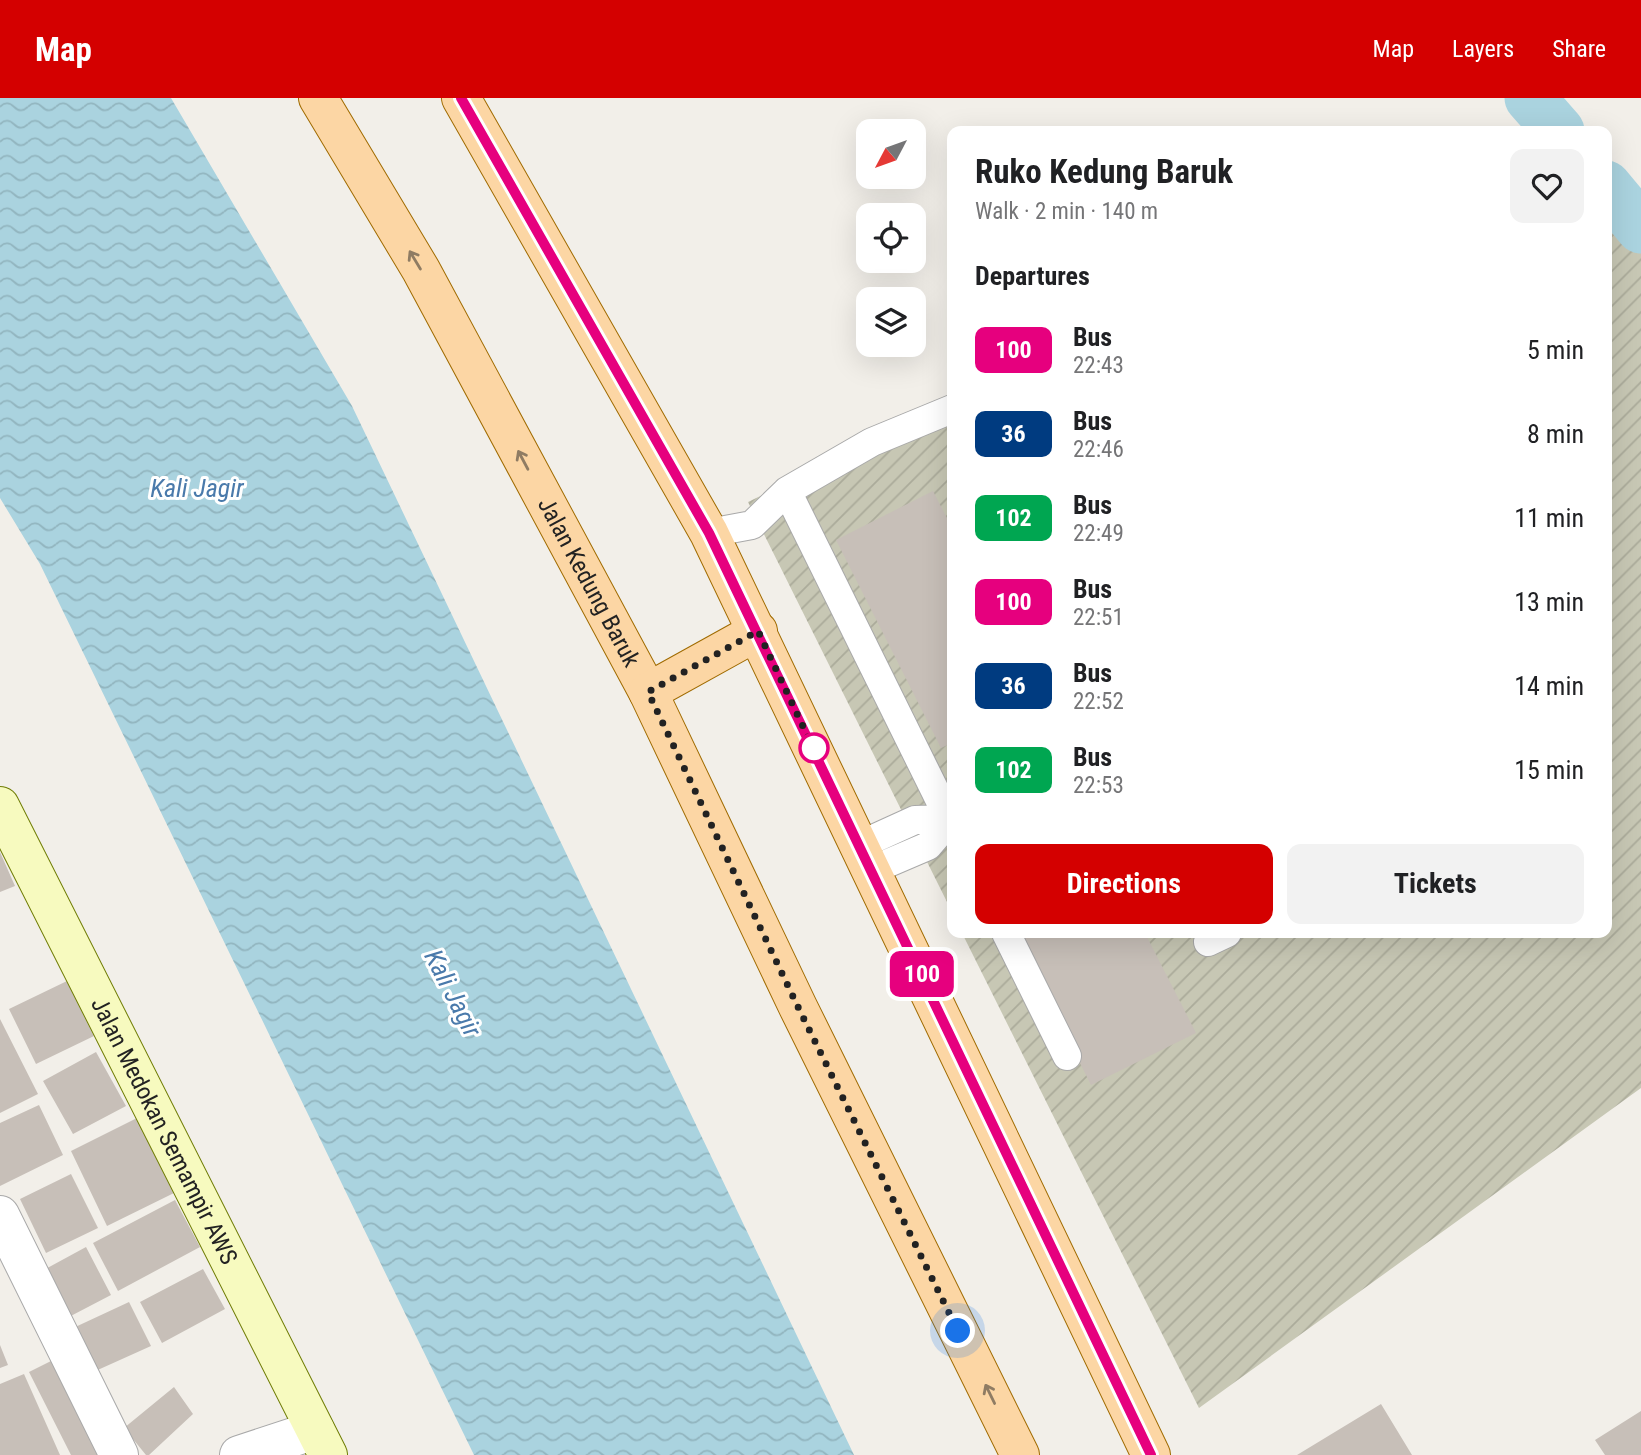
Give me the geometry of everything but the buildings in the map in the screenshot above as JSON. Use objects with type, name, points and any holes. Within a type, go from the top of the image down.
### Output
[{"type":"main road","name":"Jalan Kedung Baruk","points":[[318,98],[421,270],[648,692],[798,1007],[1020,1455]]},
{"type":"main road","points":[[461,98],[709,533],[1151,1455]]},
{"type":"main road","points":[[648,692],[758,631]]},
{"type":"street","name":"Jalan Medokan Semampir AWS","points":[[0,806],[321,1442]]},
{"type":"street","points":[[0,1215],[119,1455]]},
{"type":"street","points":[[239,1455],[321,1442]]},
{"type":"lane","points":[[709,533],[752,525],[787,491],[872,442],[947,411]]},
{"type":"lane","points":[[787,491],[947,813]]},
{"type":"lane","points":[[866,857],[915,820],[947,821]]},
{"type":"lane","points":[[1008,938],[1067,1056]]},
{"type":"shaded area","points":[[1546,116],[1555,126],[1525,126]]},
{"type":"shaded area","points":[[1612,192],[1641,228],[1641,1088],[1199,1408],[964,938],[1612,938]]},
{"type":"shaded area","points":[[947,406],[947,902],[748,502]]},
{"type":"water","name":"Kali Jagir","points":[[0,98],[171,98],[352,406],[854,1455],[474,1455],[40,564],[0,498]]},
{"type":"waterway","points":[[1530,98],[1555,126]]},
{"type":"waterway","points":[[1612,193],[1641,228]]},
{"type":"bus line","name":"100","points":[[461,98],[709,533],[1151,1455]]},
{"type":"route","points":[[814,748],[816,754],[758,631],[648,692],[798,1007],[958,1331]]}]
